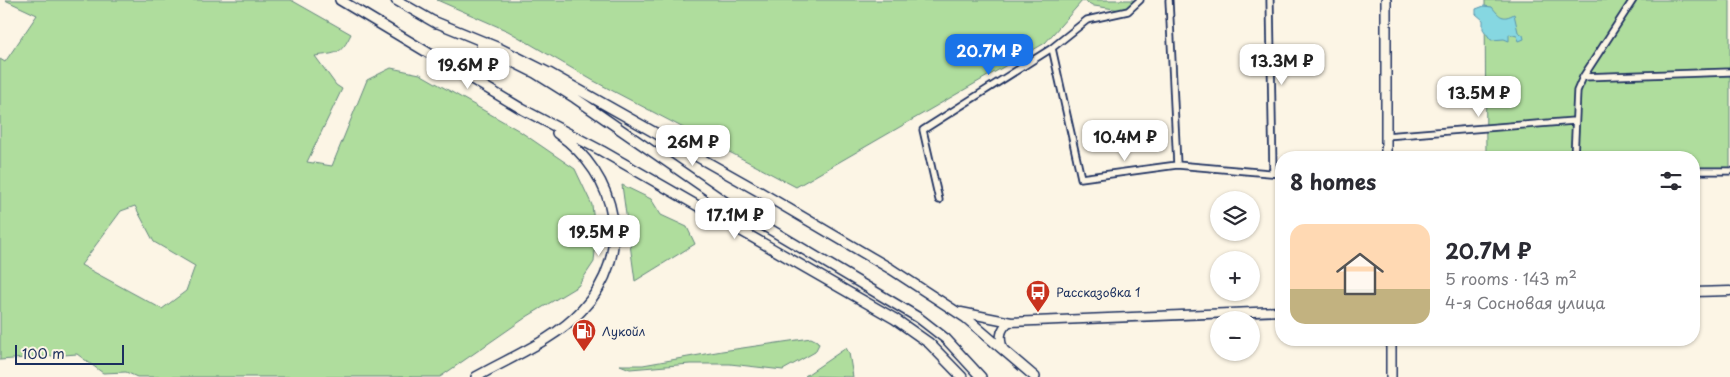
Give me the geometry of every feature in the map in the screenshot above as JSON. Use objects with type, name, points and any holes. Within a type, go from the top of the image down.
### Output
[{"type":"main road","points":[[340,0],[522,109],[602,151],[849,292],[922,338],[962,377]]},
{"type":"main road","points":[[396,0],[535,74],[575,98],[731,206],[919,318],[946,339],[981,377]]},
{"type":"main road","points":[[1386,0],[1386,151]]},
{"type":"main road","points":[[433,21],[499,48],[549,73],[760,192],[891,269],[946,305],[1035,377]]},
{"type":"main road","points":[[476,377],[562,328],[582,311],[598,291],[608,269],[613,246],[613,222],[609,198],[601,180],[587,159],[570,142],[522,109]]},
{"type":"main road","points":[[1391,346],[1391,377]]},
{"type":"street","points":[[939,200],[923,130],[1052,48],[1087,20],[1128,10],[1140,0]]},
{"type":"street","points":[[1169,0],[1177,165]]},
{"type":"street","points":[[1052,48],[1081,178],[1177,165],[1273,172],[1270,0]]},
{"type":"street","points":[[1574,151],[1577,91],[1583,77],[1633,0]]},
{"type":"street","points":[[1583,77],[1730,72]]},
{"type":"street","points":[[1386,136],[1574,121]]},
{"type":"street","points":[[1700,171],[1730,171]]},
{"type":"street","points":[[1700,292],[1730,291]]},
{"type":"street","points":[[946,305],[972,316],[1011,322],[1275,311]]},
{"type":"street","points":[[1004,351],[1001,343],[1001,331],[1011,322]]},
{"type":"green space","points":[[5,0],[291,0],[351,34],[338,52],[315,56],[336,85],[342,89],[307,162],[332,166],[367,80],[391,68],[420,74],[518,130],[575,169],[592,205],[596,240],[594,262],[578,286],[528,316],[440,377],[137,377],[126,372],[103,373],[77,354],[0,360],[0,59],[5,62],[37,15]],"holes":[[[135,206],[154,242],[195,266],[186,291],[162,309],[81,265],[121,211]]]},
{"type":"green space","points":[[437,0],[1083,0],[1045,43],[796,187],[592,80],[508,31]]},
{"type":"green space","points":[[1083,0],[1140,0],[1128,11],[1094,6]]},
{"type":"green space","points":[[1485,0],[1730,0],[1730,172],[1700,172],[1700,151],[1486,151]]},
{"type":"green space","points":[[622,185],[651,199],[661,215],[687,227],[695,244],[635,281]]},
{"type":"green space","points":[[811,338],[819,344],[815,352],[783,370],[730,364],[690,364],[630,369],[620,365],[643,365]]},
{"type":"green space","points":[[846,348],[849,353],[853,377],[805,376]]},
{"type":"water","points":[[1484,6],[1492,7],[1504,17],[1514,14],[1518,32],[1523,35],[1524,39],[1519,41],[1517,36],[1509,34],[1509,41],[1504,39],[1491,40],[1483,29],[1483,20],[1476,14],[1476,9]]},
{"type":"place","name":"Рассказовка 1","points":[[1038,313]]},
{"type":"place","name":"Лукойл","points":[[584,352]]}]
